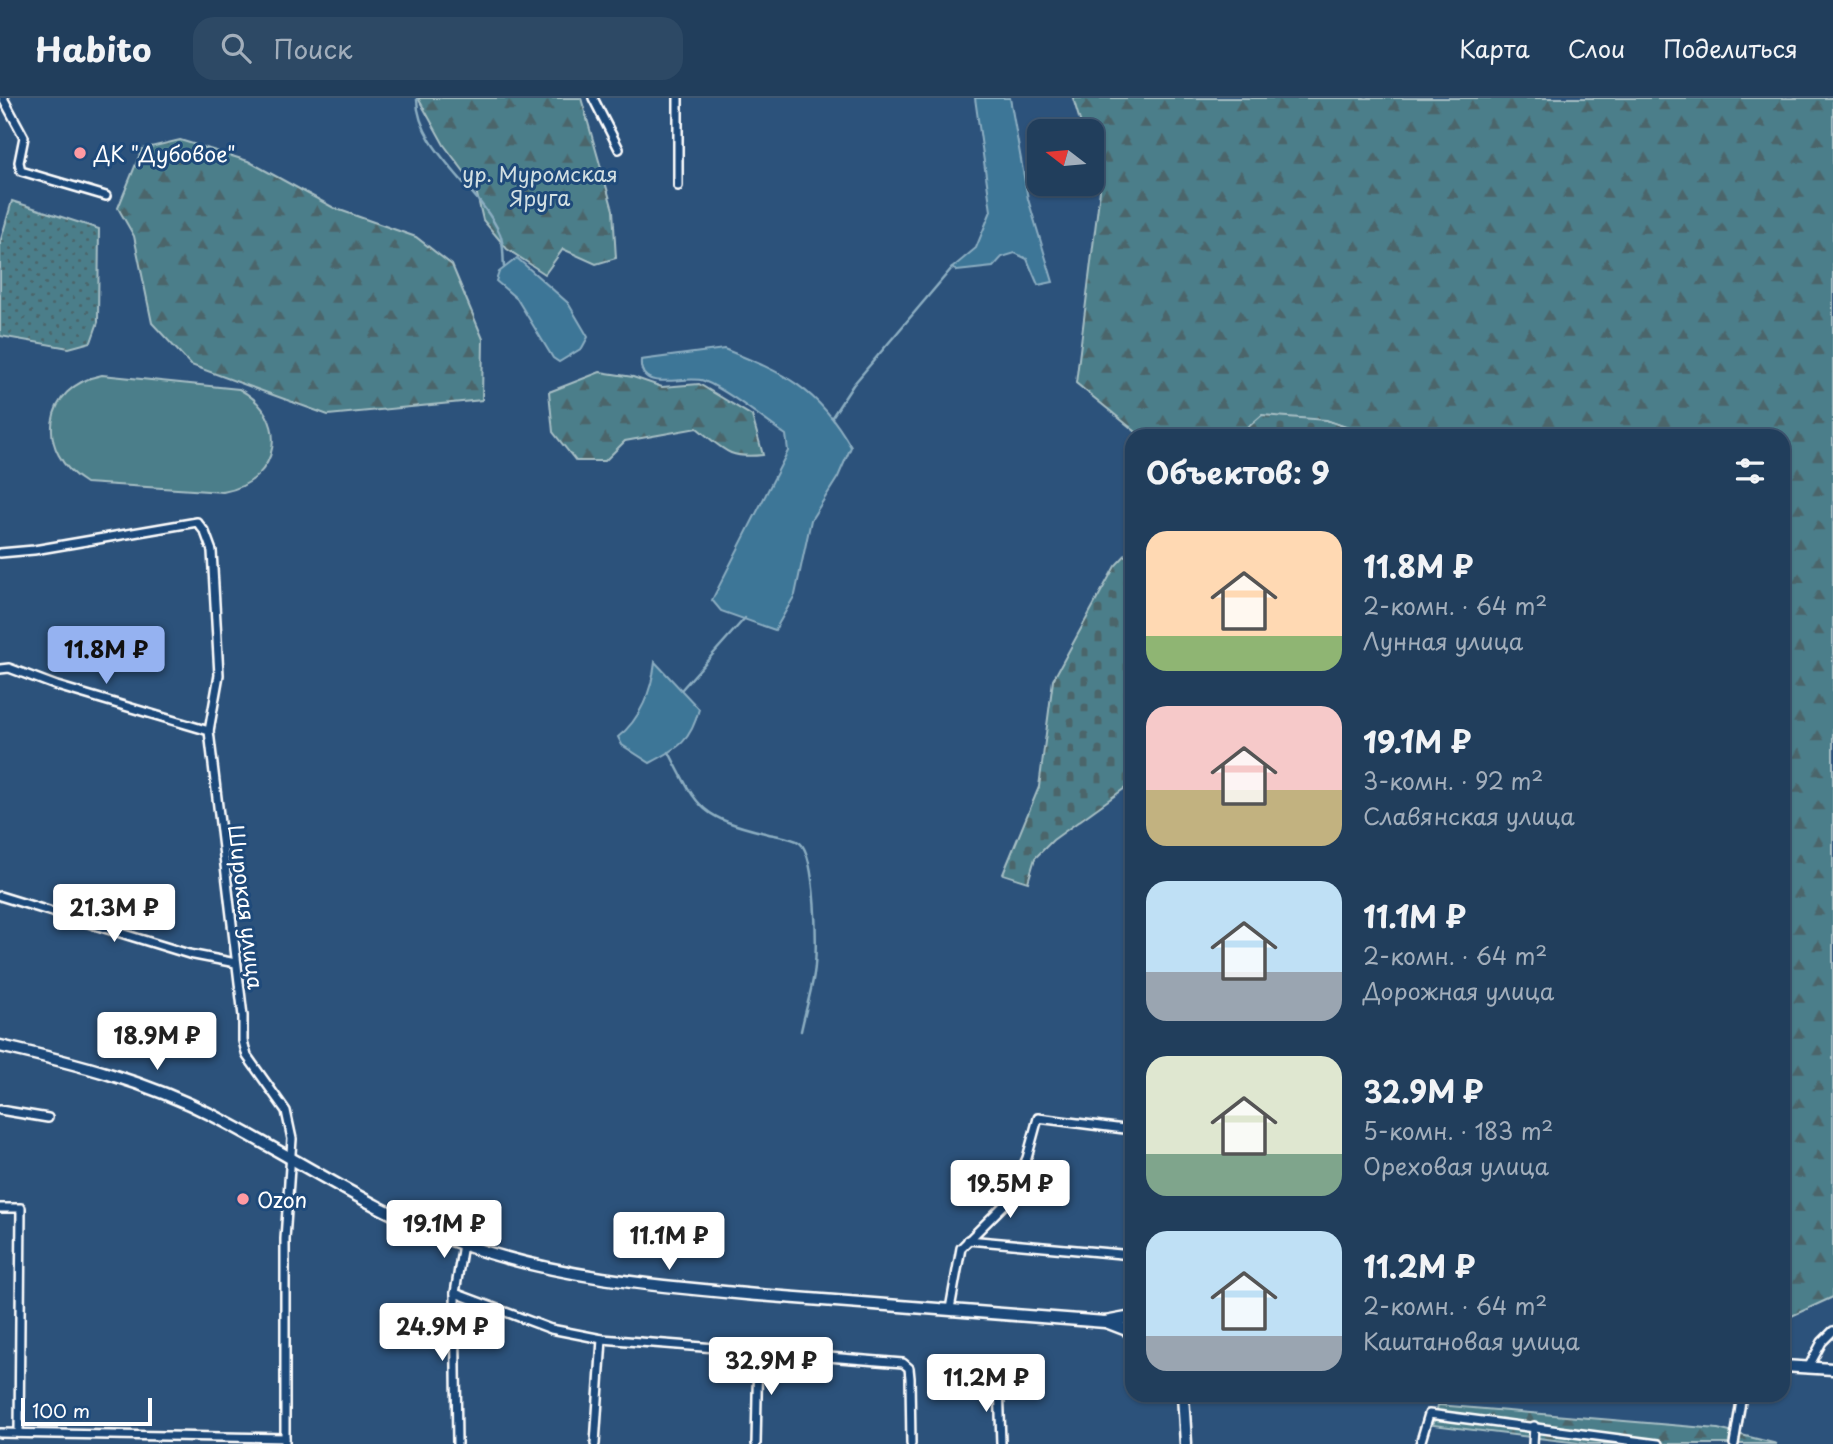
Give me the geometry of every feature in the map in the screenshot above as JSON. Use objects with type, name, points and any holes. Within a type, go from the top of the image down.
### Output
[{"type":"main road","points":[[0,1046],[95,1068],[154,1087],[292,1157],[390,1211],[463,1244],[547,1269],[633,1284],[1105,1322],[1125,1318]]},
{"type":"main road","points":[[1105,1322],[1125,1329]]},
{"type":"main road","points":[[1790,1367],[1833,1369]]},
{"type":"main road","points":[[1183,1402],[1186,1444]]},
{"type":"street","points":[[3,98],[24,137],[19,162],[21,171],[106,196]]},
{"type":"street","points":[[593,98],[619,149]]},
{"type":"street","points":[[677,98],[678,186]]},
{"type":"street","name":"Широкая улица","points":[[0,552],[34,550],[197,522],[208,541],[213,567],[219,675],[209,731],[247,1056],[286,1111],[292,1157],[285,1239],[285,1441]]},
{"type":"street","points":[[0,669],[9,668],[209,731]]},
{"type":"street","points":[[0,896],[169,945],[189,954],[236,962]]},
{"type":"street","points":[[0,1110],[48,1118]]},
{"type":"street","points":[[950,1309],[961,1248],[1006,1203],[1027,1158],[1038,1118],[1125,1129]]},
{"type":"street","points":[[0,1208],[21,1208],[19,1433]]},
{"type":"street","points":[[968,1240],[1125,1254]]},
{"type":"street","points":[[457,1444],[455,1293],[463,1244]]},
{"type":"street","points":[[455,1293],[551,1329],[602,1339],[903,1363],[909,1368],[910,1378],[911,1444]]},
{"type":"street","points":[[1808,1368],[1822,1342],[1833,1331]]},
{"type":"street","points":[[595,1444],[602,1339]]},
{"type":"street","points":[[756,1444],[758,1350]]},
{"type":"street","points":[[999,1383],[1001,1444]]},
{"type":"street","points":[[1734,1444],[1741,1402]]},
{"type":"street","points":[[1420,1444],[1429,1414],[1658,1444]]},
{"type":"street","points":[[1533,1444],[1534,1426]]},
{"type":"street","points":[[0,1433],[285,1441]]},
{"type":"green space","name":"ур. Муромская Яруга","points":[[418,98],[581,98],[613,210],[616,258],[596,264],[563,249],[545,274],[507,249],[483,220],[475,186],[444,145]]},
{"type":"green space","points":[[1073,98],[1833,98],[1833,1297],[1790,1317],[1790,429],[1351,429],[1326,420],[1276,429],[1132,429],[1076,383],[1099,196],[1104,196],[1104,119],[1079,119]]},
{"type":"green space","points":[[180,140],[248,161],[334,208],[416,237],[452,265],[483,339],[482,400],[328,415],[191,365],[152,323],[134,236],[118,208],[142,149]]},
{"type":"green space","points":[[12,201],[99,229],[98,322],[91,342],[69,348],[0,336],[0,243]]},
{"type":"green space","points":[[600,372],[633,377],[662,387],[699,384],[752,416],[763,455],[734,454],[697,428],[625,441],[605,461],[576,461],[553,432],[549,392]]},
{"type":"green space","points":[[102,375],[239,389],[256,401],[267,416],[272,431],[272,447],[267,462],[257,476],[242,486],[223,492],[86,483],[70,470],[59,455],[53,438],[52,422],[57,406],[67,393],[82,382]]},
{"type":"green space","points":[[1262,415],[1326,420],[1351,429],[1246,429]]},
{"type":"green space","points":[[1125,555],[1125,788],[1053,840],[1035,858],[1028,882],[1003,874],[1039,787],[1053,680],[1115,566]]},
{"type":"green space","points":[[1438,1405],[1718,1429],[1777,1444],[1587,1444],[1433,1425]]},
{"type":"water","points":[[975,98],[1010,98],[1027,196],[1053,282],[1038,285],[1027,259],[1015,253],[1002,257],[993,267],[957,271],[952,268],[976,248],[991,211]]},
{"type":"water","points":[[517,258],[568,303],[588,337],[582,348],[559,362],[553,358],[517,299],[496,281],[499,272]]},
{"type":"water","points":[[724,349],[765,366],[798,385],[826,410],[851,447],[838,477],[811,520],[795,595],[775,630],[721,611],[712,600],[788,451],[786,435],[734,398],[704,381],[655,380],[642,371],[641,360]]},
{"type":"water","points":[[655,662],[699,709],[688,736],[669,753],[650,763],[622,745],[618,737],[633,722],[644,704]]},
{"type":"waterway","points":[[417,98],[420,117],[427,134],[438,152],[491,217],[500,234],[504,267]]},
{"type":"waterway","points":[[832,417],[853,385],[952,268]]},
{"type":"waterway","points":[[682,689],[745,618]]},
{"type":"waterway","points":[[669,752],[687,786],[704,808],[727,822],[793,839],[800,843],[805,851],[813,884],[816,946],[814,974],[801,1031]]},
{"type":"place","name":"ДК \"Дубовое\"","points":[[80,153]]},
{"type":"place","name":"Ozon","points":[[243,1199]]}]
